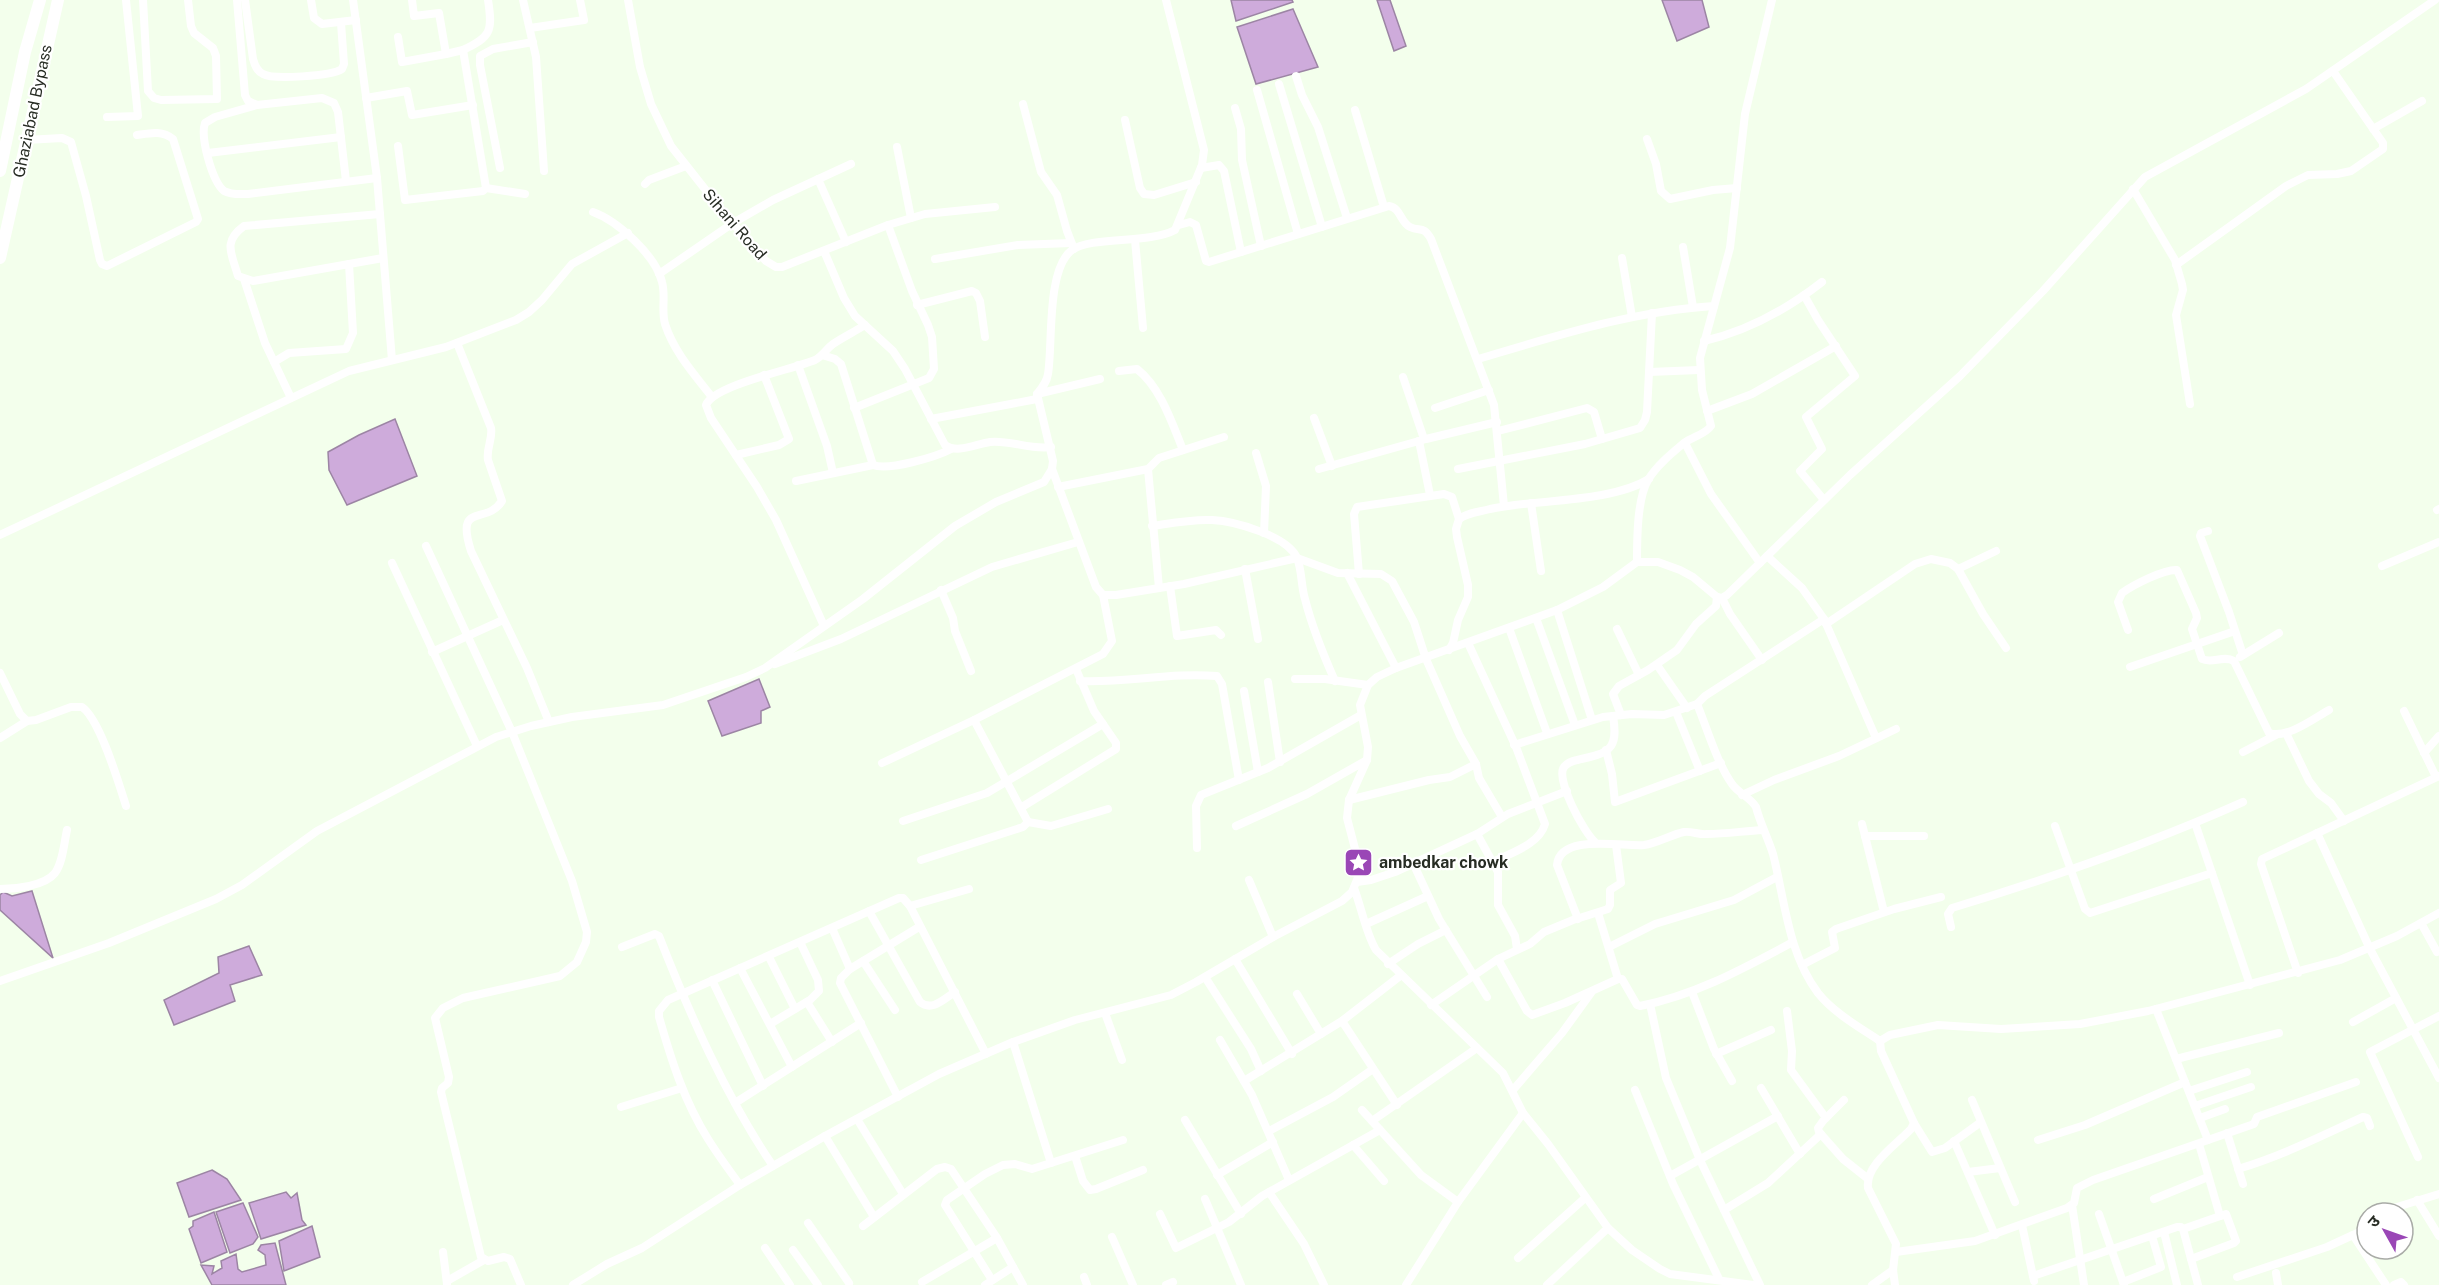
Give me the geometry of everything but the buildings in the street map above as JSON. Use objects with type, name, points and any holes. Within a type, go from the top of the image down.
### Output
[{"type":"highway","name":"Ghaziabad Bypass","points":[[0,171],[40,0]]},
{"type":"highway","name":"Ghaziabad Bypass","points":[[0,258],[58,0]]},
{"type":"highway","points":[[21,74],[40,78]]},
{"type":"highway","points":[[16,97],[35,100]]},
{"type":"street","points":[[107,117],[138,116],[126,0]]},
{"type":"street","points":[[143,0],[148,91],[154,98],[161,100],[217,99],[216,57],[213,48],[194,33],[188,0]]},
{"type":"street","points":[[237,0],[245,95],[248,101],[257,105]]},
{"type":"street","points":[[245,0],[253,59],[256,68],[267,76],[331,73],[342,69],[344,64],[341,23]]},
{"type":"street","points":[[311,0],[316,21],[328,25],[356,20]]},
{"type":"street","points":[[353,0],[377,178],[392,360]]},
{"type":"street","points":[[412,0],[414,16],[440,13],[446,54]]},
{"type":"street","points":[[398,37],[402,62],[463,50],[483,40],[491,22],[488,0]]},
{"type":"street","points":[[524,0],[533,42],[544,171]]},
{"type":"street","points":[[530,28],[584,20],[580,0]]},
{"type":"street","name":"Sihani Road","points":[[628,0],[640,67],[651,104],[671,146],[733,224],[766,261],[776,267],[782,267],[911,218],[942,211],[995,207]]},
{"type":"street","points":[[1166,0],[1194,117],[1204,144],[1201,168],[1179,225]]},
{"type":"street","points":[[1449,650],[1468,597],[1468,585],[1457,537],[1456,528],[1459,519],[1466,514],[1504,506],[1604,495],[1630,489],[1648,479],[1685,443],[1710,429],[1699,370],[1704,342],[1730,249],[1745,114],[1772,0]]},
{"type":"street","points":[[1595,842],[1584,830],[1567,791],[1562,772],[1566,765],[1603,753],[1616,738],[1617,715],[1614,691],[1677,650],[1696,624],[1711,612],[1720,598],[1968,368],[2043,291],[2145,177],[2306,89],[2434,0]]},
{"type":"street","points":[[500,168],[480,56],[494,49],[533,42]]},
{"type":"street","points":[[463,50],[486,188]]},
{"type":"street","points":[[2176,265],[2276,192],[2300,178],[2308,175],[2345,173],[2383,149],[2383,143],[2333,71]]},
{"type":"street","points":[[1296,76],[1302,95],[1318,127],[1347,218]]},
{"type":"street","points":[[1278,84],[1322,227]]},
{"type":"street","points":[[1257,90],[1298,234]]},
{"type":"street","points":[[366,98],[407,91],[412,115],[473,105]]},
{"type":"street","points":[[346,181],[337,107],[328,99],[257,105],[207,120],[203,130],[208,153],[220,185],[224,190],[235,194],[377,178]]},
{"type":"street","points":[[2373,129],[2422,101]]},
{"type":"street","points":[[882,763],[1076,669],[1103,654],[1111,645],[1112,636],[1103,595],[1096,587],[1052,469],[1051,447],[1037,397],[1048,374],[1049,331],[1059,275],[1072,246],[1057,195],[1041,172],[1023,104]]},
{"type":"street","points":[[1235,108],[1241,129],[1242,160],[1261,246]]},
{"type":"street","points":[[1355,110],[1384,207]]},
{"type":"street","points":[[1125,120],[1140,188],[1144,194],[1154,195],[1196,182]]},
{"type":"street","points":[[26,140],[62,138],[71,142],[100,260],[107,266],[198,219],[173,139],[168,135],[155,132],[137,135]]},
{"type":"street","points":[[208,153],[340,137]]},
{"type":"street","points":[[1647,138],[1656,164],[1661,191],[1666,198],[1737,188]]},
{"type":"street","points":[[398,146],[405,201],[483,191],[486,188],[525,194]]},
{"type":"street","points":[[897,147],[911,218]]},
{"type":"street","points":[[659,274],[733,224],[789,191],[851,164]]},
{"type":"street","points":[[1201,168],[1219,165],[1224,171],[1241,252]]},
{"type":"street","points":[[645,184],[649,180],[686,166]]},
{"type":"street","points":[[818,178],[846,242]]},
{"type":"street","points":[[2133,189],[2176,265],[2183,290],[2176,315],[2190,404]]},
{"type":"street","points":[[935,259],[1018,245],[1072,246],[1135,240],[1170,233],[1179,225],[1190,222],[1196,225],[1206,261],[1213,261],[1347,218],[1393,206],[1407,225],[1422,228],[1428,234],[1478,359],[1489,390],[1497,426],[1498,462],[1504,506]]},
{"type":"street","points":[[593,212],[604,216],[628,233],[659,274],[663,285],[663,315],[671,337],[681,357],[712,397]]},
{"type":"street","points":[[380,214],[244,226],[231,239],[229,246],[238,276],[260,281],[383,258]]},
{"type":"street","points":[[854,408],[929,378],[934,369],[932,337],[917,305],[888,225]]},
{"type":"street","points":[[0,534],[349,371],[418,355],[457,343],[516,320],[530,312],[572,264],[628,233]]},
{"type":"street","points":[[1135,240],[1143,328]]},
{"type":"street","points":[[1683,247],[1693,307]]},
{"type":"street","points":[[824,251],[844,298],[855,316],[893,351],[914,385],[942,442],[951,449]]},
{"type":"street","points":[[1622,258],[1632,317]]},
{"type":"street","points":[[274,362],[289,353],[346,349],[353,333],[350,264]]},
{"type":"street","points":[[244,279],[256,318],[291,398]]},
{"type":"street","points":[[1704,342],[1743,330],[1773,315],[1822,282]]},
{"type":"street","points":[[917,305],[972,291],[976,292],[980,300],[985,338]]},
{"type":"street","points":[[1804,296],[1856,376],[1806,417],[1822,449],[1800,471],[1824,500]]},
{"type":"street","points":[[1478,359],[1569,332],[1632,317],[1693,307],[1714,306]]},
{"type":"street","points":[[1458,469],[1602,439],[1640,428],[1645,420],[1652,313]]},
{"type":"street","points":[[824,626],[776,520],[706,405],[712,397],[764,375],[822,355],[832,344],[865,326]]},
{"type":"street","points":[[457,343],[491,428],[488,460],[502,501],[498,507],[470,519],[466,536],[527,668],[549,722]]},
{"type":"street","points":[[1707,411],[1752,394],[1836,346]]},
{"type":"street","points":[[822,355],[835,359],[841,364],[873,465]]},
{"type":"street","points":[[798,364],[827,446],[833,473]]},
{"type":"street","points":[[1119,371],[1137,369],[1146,376],[1183,450]]},
{"type":"street","points":[[1649,372],[1699,370]]},
{"type":"street","points":[[736,455],[779,445],[789,439],[764,375]]},
{"type":"street","points":[[1403,377],[1421,440],[1430,495]]},
{"type":"street","points":[[931,418],[1037,397],[1100,380]]},
{"type":"street","points":[[1435,408],[1489,390]]},
{"type":"street","points":[[1319,470],[1421,440],[1587,408],[1594,411],[1602,439]]},
{"type":"street","points":[[1314,418],[1332,466]]},
{"type":"street","points":[[1159,588],[1148,469],[1154,461],[1224,437]]},
{"type":"street","points":[[796,481],[873,465],[887,467],[932,457],[951,449],[992,442],[1034,448],[1051,447]]},
{"type":"street","points":[[1685,443],[1711,494],[1760,563]]},
{"type":"street","points":[[1256,453],[1266,486],[1264,533]]},
{"type":"street","points":[[765,668],[955,526],[996,502],[1044,482],[1052,469]]},
{"type":"street","points":[[1058,487],[1148,469]]},
{"type":"street","points":[[1637,562],[1640,518],[1648,479]]},
{"type":"street","points":[[1359,574],[1355,508],[1444,494],[1452,497],[1459,519]]},
{"type":"street","points":[[1531,502],[1541,571]]},
{"type":"street","points":[[1152,526],[1215,520],[1264,533],[1282,542],[1297,558],[1326,569],[1347,573],[1381,574],[1392,581],[1414,622],[1426,659],[1455,725],[1476,764],[1479,778],[1502,817]]},
{"type":"street","points":[[2208,531],[2201,533],[2200,536],[2243,655]]},
{"type":"street","points":[[0,981],[119,939],[216,899],[242,885],[317,831],[477,746],[512,732],[549,722],[663,705],[720,687],[841,639],[1008,560],[1078,542]]},
{"type":"street","points":[[2382,566],[2439,542]]},
{"type":"street","points":[[426,546],[512,732],[572,881],[587,932],[586,942],[577,962],[560,976],[463,998],[443,1008],[435,1018],[449,1077],[448,1083],[441,1092],[481,1257],[484,1260]]},
{"type":"street","points":[[1959,569],[1996,551]]},
{"type":"street","points":[[1767,556],[1802,588],[1825,621],[1842,665],[1876,738]]},
{"type":"street","points":[[1103,595],[1170,586],[1297,558]]},
{"type":"street","points":[[1297,558],[1305,601],[1335,681]]},
{"type":"street","points":[[1514,745],[1592,720],[1617,715],[1664,715],[1698,704],[1705,696],[1925,560],[1939,560],[1959,569],[1983,614],[2006,648]]},
{"type":"street","points":[[1754,1285],[1670,1274],[1620,1241],[1608,1228],[1523,1113],[1503,1073],[1400,976],[1372,945],[1355,885],[1359,864],[1347,818],[1349,800],[1367,760],[1368,747],[1360,705],[1368,685],[1377,677],[1396,668],[1557,610],[1603,587],[1637,562],[1658,562],[1680,570],[1720,598],[1762,660]]},
{"type":"street","points":[[392,563],[477,746]]},
{"type":"street","points":[[1245,569],[1258,639]]},
{"type":"street","points":[[2128,630],[2118,602],[2122,593],[2174,569],[2178,571],[2196,613],[2197,618],[2192,629],[2196,645],[2204,660],[2225,658],[2234,661],[2266,729],[2269,733],[2276,735]]},
{"type":"street","points":[[1347,573],[1396,668]]},
{"type":"street","points":[[1170,586],[1177,636],[1216,630],[1221,635]]},
{"type":"street","points":[[941,590],[954,618],[955,631],[971,671]]},
{"type":"street","points":[[1557,610],[1592,720]]},
{"type":"street","points":[[1536,618],[1575,725]]},
{"type":"street","points":[[432,652],[503,620]]},
{"type":"street","points":[[1509,628],[1547,734]]},
{"type":"street","points":[[1617,628],[1639,675]]},
{"type":"street","points":[[2130,668],[2235,631]]},
{"type":"street","points":[[2234,661],[2279,633]]},
{"type":"street","points":[[1468,643],[1544,818],[1544,830],[1523,847],[1492,862]]},
{"type":"street","points":[[1657,665],[1687,708]]},
{"type":"street","points":[[1022,807],[1115,751],[1116,743],[1089,702],[1076,669]]},
{"type":"street","points":[[0,673],[20,714],[27,721]]},
{"type":"street","points":[[1080,681],[1114,682],[1213,675],[1219,677],[1239,780]]},
{"type":"street","points":[[1295,679],[1368,685]]},
{"type":"street","points":[[1268,682],[1280,762]]},
{"type":"street","points":[[1244,691],[1258,772]]},
{"type":"street","points":[[1698,704],[1721,763],[1732,784],[1742,795],[1753,802],[1772,854],[1793,942],[1802,965],[1818,993],[1832,1007],[1880,1041],[1881,1051],[1914,1123],[1932,1152],[1945,1148],[1981,1122]]},
{"type":"street","points":[[0,738],[27,721],[71,707],[86,710],[101,735],[126,806]]},
{"type":"street","points":[[2242,752],[2276,735],[2286,733],[2329,710]]},
{"type":"street","points":[[2298,973],[2261,861],[2265,857],[2438,776],[2404,711]]},
{"type":"street","points":[[1676,712],[1700,771]]},
{"type":"street","points":[[1197,848],[1196,806],[1199,798],[1210,790],[1280,762],[1361,716]]},
{"type":"street","points":[[974,720],[1028,822]]},
{"type":"street","points":[[903,821],[980,796],[1103,724]]},
{"type":"street","points":[[1742,795],[1774,780],[1839,756],[1896,729]]},
{"type":"street","points":[[2286,733],[2309,781],[2319,794],[2331,803],[2344,821]]},
{"type":"street","points":[[2424,753],[2439,736]]},
{"type":"street","points":[[1606,750],[1612,774],[1615,802],[1721,763]]},
{"type":"street","points":[[1236,826],[1307,794],[1367,760]]},
{"type":"street","points":[[1349,800],[1428,780],[1450,777],[1476,764]]},
{"type":"street","points":[[573,1285],[607,1264],[642,1248],[740,1185],[939,1074],[1013,1042],[1075,1020],[1171,995],[1273,937],[1342,902],[1355,885],[1379,878],[1413,863],[1477,834],[1502,817],[1567,791]]},
{"type":"street","points":[[1951,927],[1948,914],[1952,909],[2120,852],[2243,802]]},
{"type":"street","points":[[1028,822],[1051,826],[1108,809]]},
{"type":"street","points":[[921,860],[1023,827],[1028,822]]},
{"type":"street","points":[[2195,823],[2250,985]]},
{"type":"street","points":[[1862,824],[1884,912]]},
{"type":"street","points":[[2055,826],[2085,909],[2090,913],[2212,873]]},
{"type":"street","points":[[0,889],[28,886],[52,876],[59,862],[67,830]]},
{"type":"street","points":[[1578,919],[1559,871],[1558,860],[1571,848],[1595,842],[1616,845],[1653,844],[1686,832],[1704,835],[1763,830]]},
{"type":"street","points":[[2317,833],[2370,949],[2439,1078]]},
{"type":"street","points":[[1477,834],[1499,876],[1498,905],[1515,936],[1517,949]]},
{"type":"street","points":[[1865,836],[1924,836]]},
{"type":"street","points":[[1431,1005],[1498,960],[1530,944],[1544,932],[1608,909],[1610,890],[1621,883],[1616,845]]},
{"type":"street","points":[[1413,863],[1446,930],[1487,997]]},
{"type":"street","points":[[1609,947],[1655,924],[1734,900],[1777,878]]},
{"type":"street","points":[[1249,880],[1273,937]]},
{"type":"street","points":[[909,906],[969,889]]},
{"type":"street","points":[[1366,924],[1428,896]]},
{"type":"street","points":[[1802,965],[1835,948],[1832,932],[1836,929],[1884,912],[1941,897]]},
{"type":"street","points":[[740,1185],[707,1138],[670,1058],[659,1017],[663,1004],[681,993],[903,898],[986,1054]]},
{"type":"street","points":[[869,911],[920,1002],[925,1006],[932,1006],[955,992]]},
{"type":"street","points":[[1598,913],[1618,979]]},
{"type":"street","points":[[1880,1041],[1890,1035],[1938,1025],[2001,1029],[2080,1024],[2156,1010],[2298,973],[2370,949],[2439,913]]},
{"type":"street","points":[[2421,923],[2437,952]]},
{"type":"street","points":[[898,1096],[840,983],[841,978],[850,969],[919,927]]},
{"type":"street","points":[[832,928],[850,969]]},
{"type":"street","points":[[1388,964],[1418,944],[1446,930]]},
{"type":"street","points":[[622,947],[655,934],[659,936],[681,993],[735,1103],[773,1166]]},
{"type":"street","points":[[770,1024],[817,995],[820,986],[800,942]]},
{"type":"street","points":[[1498,960],[1532,1016],[1618,979],[1622,979],[1637,1005],[1650,1004],[1692,992],[1793,942]]},
{"type":"street","points":[[769,957],[795,1009]]},
{"type":"street","points":[[1235,959],[1292,1054]]},
{"type":"street","points":[[863,961],[895,1010]]},
{"type":"street","points":[[740,969],[792,1067]]},
{"type":"street","points":[[1244,1081],[1292,1054],[1342,1021],[1400,976]]},
{"type":"street","points":[[1205,977],[1262,1071]]},
{"type":"street","points":[[712,980],[763,1086]]},
{"type":"street","points":[[1513,1090],[1562,1033],[1593,991]]},
{"type":"street","points":[[1692,992],[1716,1053],[1731,1081]]},
{"type":"street","points":[[1297,994],[1321,1034]]},
{"type":"street","points":[[2353,1022],[2396,998]]},
{"type":"street","points":[[807,1002],[832,1042]]},
{"type":"street","points":[[1650,1004],[1666,1078],[1700,1160],[1760,1285]]},
{"type":"street","points":[[2156,1010],[2208,1140]]},
{"type":"street","points":[[1787,1011],[1792,1051],[1791,1070],[1826,1118]]},
{"type":"street","points":[[1105,1012],[1122,1060]]},
{"type":"street","points":[[2418,1157],[2370,1053],[2439,1016]]},
{"type":"street","points":[[1342,1021],[1397,1105]]},
{"type":"street","points":[[735,1103],[861,1023]]},
{"type":"street","points":[[1716,1053],[1771,1030]]},
{"type":"street","points":[[2176,1059],[2279,1033]]},
{"type":"street","points":[[1220,1040],[1269,1131],[1289,1180]]},
{"type":"street","points":[[1013,1042],[1051,1163]]},
{"type":"street","points":[[1372,1121],[1477,1048]]},
{"type":"street","points":[[1269,1131],[1334,1096],[1373,1069]]},
{"type":"street","points":[[2189,1091],[2247,1072]]},
{"type":"street","points":[[2224,1080],[2229,1094]]},
{"type":"street","points":[[2038,1140],[2085,1125],[2185,1082]]},
{"type":"street","points":[[2084,1285],[2072,1205],[2075,1192],[2081,1186],[2254,1124],[2259,1116],[2356,1082]]},
{"type":"street","points":[[2195,1106],[2251,1087]]},
{"type":"street","points":[[621,1107],[682,1088]]},
{"type":"street","points":[[1761,1088],[1800,1154]]},
{"type":"street","points":[[1635,1090],[1670,1176],[1719,1279]]},
{"type":"street","points":[[1844,1100],[1818,1128],[1844,1159],[1867,1178]]},
{"type":"street","points":[[1972,1100],[2015,1202]]},
{"type":"street","points":[[2200,1118],[2225,1109]]},
{"type":"street","points":[[1362,1110],[1421,1175],[1458,1202]]},
{"type":"street","points":[[1406,1285],[1458,1202],[1523,1113]]},
{"type":"street","points":[[1670,1176],[1778,1116]]},
{"type":"street","points":[[2238,1169],[2304,1146],[2317,1136],[2365,1116],[2370,1126]]},
{"type":"street","points":[[857,1119],[903,1194]]},
{"type":"street","points":[[1185,1120],[1241,1214]]},
{"type":"street","points":[[1895,1285],[1893,1270],[1896,1252],[1893,1235],[1868,1188],[1867,1178],[1871,1170],[1911,1129],[1914,1123]]},
{"type":"street","points":[[1160,1214],[1176,1248],[1241,1214],[1269,1192],[1380,1130]]},
{"type":"street","points":[[2227,1133],[2243,1184]]},
{"type":"street","points":[[1724,1210],[1768,1183],[1821,1134]]},
{"type":"street","points":[[825,1136],[874,1217]]},
{"type":"street","points":[[1013,1267],[989,1283],[974,1251],[945,1205],[947,1200],[985,1174],[1003,1165],[1016,1164],[1032,1169],[1123,1140]]},
{"type":"street","points":[[1954,1141],[1995,1235]]},
{"type":"street","points":[[1217,1175],[1273,1142]]},
{"type":"street","points":[[2199,1144],[2220,1216]]},
{"type":"street","points":[[1353,1145],[1384,1181]]},
{"type":"street","points":[[1075,1156],[1083,1181],[1090,1190],[1143,1170]]},
{"type":"street","points":[[863,1226],[937,1169],[945,1167],[955,1173],[966,1189],[1023,1285]]},
{"type":"street","points":[[1968,1172],[2000,1168]]},
{"type":"street","points":[[2154,1199],[2208,1177]]},
{"type":"street","points":[[1269,1192],[1304,1244],[1324,1285]]},
{"type":"street","points":[[2414,1201],[2439,1194]]},
{"type":"street","points":[[1518,1258],[1585,1198]]},
{"type":"street","points":[[1205,1199],[1241,1285]]},
{"type":"street","points":[[2417,1200],[2439,1236]]},
{"type":"street","points":[[1896,1252],[1975,1241],[2072,1205]]},
{"type":"street","points":[[2099,1214],[2124,1283],[2161,1267],[2152,1236]]},
{"type":"street","points":[[2022,1225],[2034,1279],[2152,1236],[2180,1227],[2183,1229],[2226,1214],[2236,1241],[2191,1260]]},
{"type":"street","points":[[808,1223],[850,1282]]},
{"type":"street","points":[[1546,1285],[1608,1228]]},
{"type":"street","points":[[2183,1229],[2198,1285]]},
{"type":"street","points":[[2164,1232],[2177,1285]]},
{"type":"street","points":[[2237,1277],[2327,1247],[2354,1235],[2386,1285]]},
{"type":"street","points":[[1112,1237],[1132,1285]]},
{"type":"street","points":[[922,1282],[997,1238]]},
{"type":"street","points":[[765,1248],[790,1285]]},
{"type":"street","points":[[793,1250],[818,1285]]},
{"type":"street","points":[[443,1252],[447,1283],[484,1260],[504,1257],[510,1259],[521,1285]]},
{"type":"street","points":[[2159,1260],[2170,1257]]},
{"type":"street","points":[[1872,1285],[1893,1270]]},
{"type":"street","points":[[2276,1273],[2278,1285]]},
{"type":"street","points":[[1083,1277],[1087,1285]]},
{"type":"street","points":[[2394,1285],[2401,1282],[2404,1285]]},
{"type":"shaded area","points":[[1231,0],[1292,0],[1293,2],[1236,21]]},
{"type":"shaded area","points":[[1377,0],[1390,0],[1406,46],[1394,51]]},
{"type":"shaded area","points":[[1662,0],[1702,0],[1709,27],[1677,41]]},
{"type":"shaded area","points":[[1293,9],[1318,67],[1256,84],[1237,27]]},
{"type":"shaded area","points":[[395,419],[417,476],[347,505],[329,470],[328,452]]},
{"type":"shaded area","points":[[759,679],[770,707],[761,711],[761,723],[722,736],[708,701]]},
{"type":"shaded area","points":[[32,891],[53,958],[0,910],[0,895],[3,892],[12,896]]},
{"type":"shaded area","points":[[249,946],[262,975],[230,985],[235,1001],[174,1025],[164,1000],[219,973],[218,957]]},
{"type":"shaded area","points":[[212,1170],[227,1179],[241,1200],[189,1217],[177,1183]]},
{"type":"shaded area","points":[[286,1192],[291,1198],[297,1193],[302,1220],[306,1225],[261,1239],[249,1203]]},
{"type":"shaded area","points":[[243,1203],[258,1237],[253,1244],[230,1253],[216,1212]]},
{"type":"shaded area","points":[[214,1212],[227,1252],[201,1263],[189,1229],[193,1226],[193,1221]]},
{"type":"shaded area","points":[[312,1226],[320,1257],[284,1271],[279,1241]]},
{"type":"shaded area","points":[[275,1243],[286,1285],[212,1285],[201,1265],[214,1266],[212,1274],[222,1268],[221,1261],[236,1254],[238,1269],[242,1272],[266,1265],[265,1255],[258,1250],[261,1245]]},
{"type":"place","name":"ambedkar chowk","points":[[1358,862]]}]
